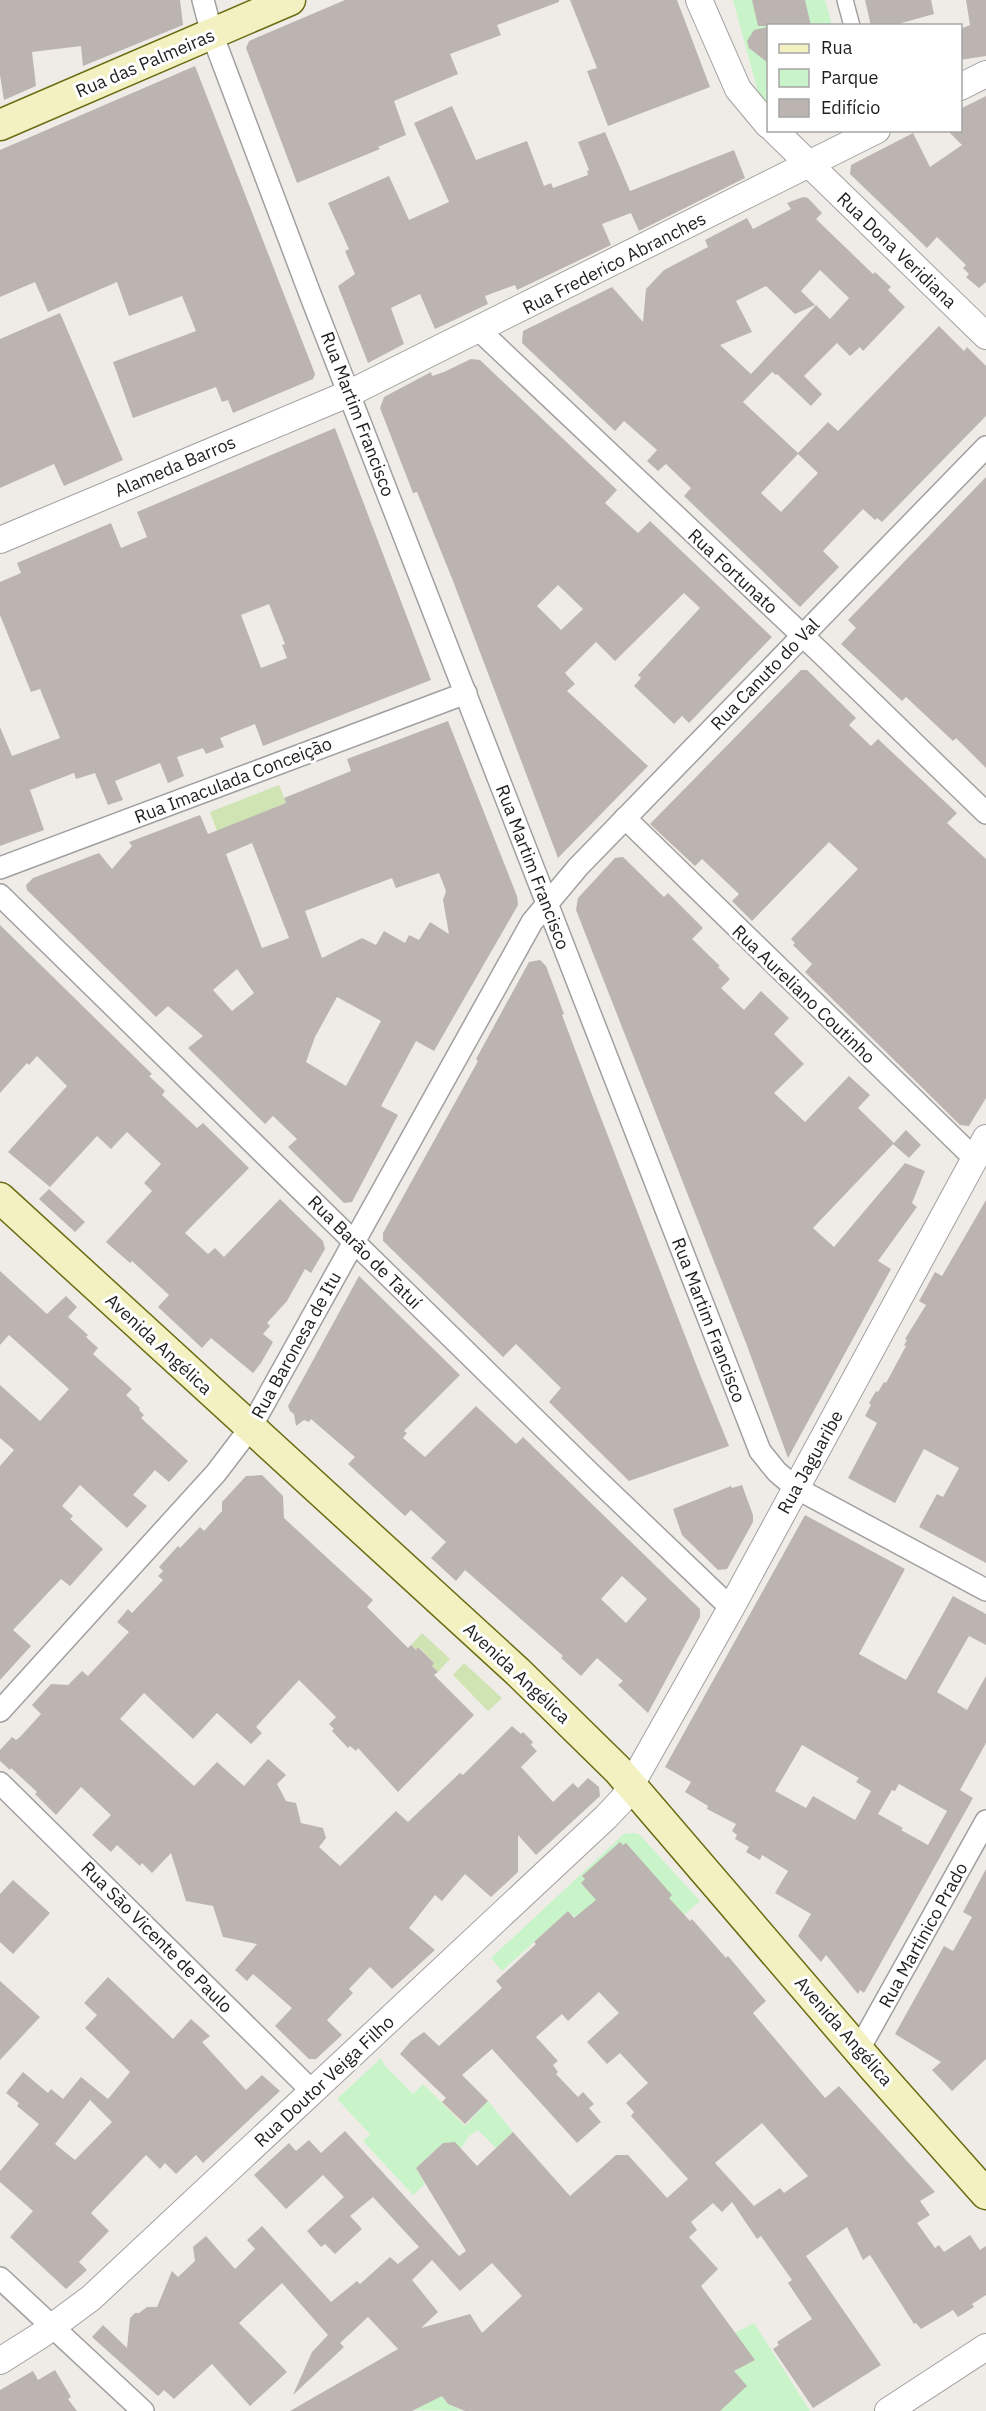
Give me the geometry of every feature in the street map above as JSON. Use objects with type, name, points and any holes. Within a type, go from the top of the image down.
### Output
[{"type":"main road","name":"Rua das Palmeiras","points":[[0,125],[290,0]]},
{"type":"main road","name":"Avenida Angélica","points":[[0,1198],[518,1672],[632,1785],[986,2194]]},
{"type":"street","name":"Rua Martim Francisco","points":[[203,0],[212,34],[760,1450],[777,1472],[796,1488],[986,1590]]},
{"type":"street","points":[[699,0],[738,89],[767,124]]},
{"type":"street","points":[[845,0],[851,24]]},
{"type":"street","points":[[962,86],[986,74]]},
{"type":"street","name":"Rua Dona Veridiana","points":[[776,132],[986,336]]},
{"type":"street","name":"Rua Frederico Abranches","points":[[350,393],[873,132]]},
{"type":"street","name":"Rua Fortunato","points":[[479,330],[802,635],[986,813]]},
{"type":"street","name":"Alameda Barros","points":[[0,540],[350,393]]},
{"type":"street","name":"Rua Canuto do Val","points":[[547,903],[802,635],[986,447]]},
{"type":"street","name":"Rua Imaculada Conceição","points":[[0,868],[466,693]]},
{"type":"street","name":"Rua Aureliano Coutinho","points":[[626,818],[982,1154]]},
{"type":"street","name":"Rua Barão de Tatuí","points":[[0,895],[594,1477],[731,1608]]},
{"type":"street","name":"Rua Baronesa de Itu","points":[[0,1711],[216,1473],[251,1427],[496,984],[532,922],[547,903]]},
{"type":"street","name":"Rua Jaguaribe","points":[[632,1785],[982,1154]]},
{"type":"street","name":"Rua São Vicente de Paulo","points":[[0,1783],[313,2092]]},
{"type":"street","name":"Rua Doutor Veiga Filho","points":[[0,2361],[91,2298],[606,1817],[632,1785]]},
{"type":"street","name":"Rua Martinico Prado","points":[[859,2049],[986,1821]]},
{"type":"street","points":[[0,2278],[143,2411]]},
{"type":"street","points":[[888,2411],[986,2347]]},
{"type":"green space","points":[[733,0],[825,0],[832,24],[767,24],[767,113],[763,111]]},
{"type":"green space","points":[[279,785],[286,803],[217,831],[210,812]]},
{"type":"green space","points":[[422,1633],[450,1659],[438,1672],[432,1666],[434,1663],[419,1647],[416,1650],[411,1645]]},
{"type":"green space","points":[[464,1663],[502,1698],[488,1711],[453,1675]]},
{"type":"green space","points":[[624,1834],[639,1834],[700,1901],[652,1943],[616,1953],[579,1914],[574,1917],[568,1911],[502,1971],[491,1958]]},
{"type":"green space","points":[[381,2058],[385,2066],[413,2094],[423,2084],[465,2126],[488,2101],[513,2132],[496,2148],[478,2130],[469,2136],[458,2153],[449,2143],[433,2152],[416,2168],[425,2184],[413,2195],[363,2141],[370,2134],[337,2099]]},
{"type":"green space","points":[[754,2323],[810,2411],[720,2411],[745,2384],[734,2372],[738,2369],[735,2333]]},
{"type":"green space","points":[[442,2396],[448,2404],[463,2411],[413,2410]]},
{"type":"building","points":[[0,0],[180,0],[183,25],[83,66],[81,46],[32,52],[36,86],[4,100],[0,75]]},
{"type":"building","points":[[345,0],[559,0],[559,2],[497,25],[501,35],[450,54],[458,74],[394,101],[406,135],[378,147],[380,149],[297,183],[246,48],[249,41]]},
{"type":"building","points":[[570,0],[677,0],[710,87],[608,126],[587,71],[597,68]]},
{"type":"building","points":[[752,0],[805,0],[811,24],[758,26]]},
{"type":"building","points":[[865,0],[931,0],[934,14],[898,24],[871,24]]},
{"type":"building","points":[[966,0],[986,0],[986,56],[962,60],[962,28],[970,25]]},
{"type":"building","points":[[767,27],[767,62],[749,48],[747,41],[754,30]]},
{"type":"building","points":[[195,66],[315,374],[313,379],[233,413],[228,400],[222,402],[216,387],[133,418],[113,362],[196,331],[182,296],[129,316],[117,282],[48,312],[35,282],[0,297],[0,150]]},
{"type":"building","points":[[986,96],[986,282],[979,288],[966,277],[969,274],[963,268],[966,265],[937,237],[927,248],[850,174],[851,165],[913,133],[930,167],[962,145],[949,132],[962,132],[962,108]]},
{"type":"building","points":[[452,106],[476,160],[527,141],[544,186],[551,183],[553,188],[588,175],[589,170],[578,142],[605,132],[630,191],[734,150],[745,178],[639,231],[631,213],[602,224],[611,245],[517,290],[515,285],[485,296],[488,304],[435,329],[420,294],[391,308],[404,344],[368,363],[338,286],[355,274],[345,251],[349,249],[328,203],[389,176],[409,220],[449,202],[414,123]]},
{"type":"building","points":[[803,197],[808,198],[822,213],[816,219],[873,274],[875,272],[891,287],[888,290],[905,307],[863,351],[860,347],[850,356],[837,343],[804,376],[822,394],[811,406],[772,372],[743,402],[798,453],[828,422],[838,431],[939,326],[964,351],[967,347],[986,366],[986,416],[882,522],[877,518],[875,520],[863,509],[823,551],[839,567],[800,607],[684,496],[691,488],[666,464],[658,471],[647,461],[657,450],[624,421],[615,431],[522,343],[523,331],[612,287],[643,322],[646,289],[664,270],[708,247],[705,240],[747,218],[753,229],[791,209],[787,203]],"holes":[[[820,270],[849,298],[830,319],[816,305],[751,374],[720,345],[752,332],[736,301],[766,286],[795,314],[815,305],[801,291]],[[798,454],[818,473],[781,512],[761,493]]]},
{"type":"building","points":[[60,313],[123,460],[64,486],[54,464],[0,488],[0,339]]},
{"type":"building","points":[[471,359],[480,360],[617,490],[605,503],[638,533],[650,521],[772,637],[689,723],[682,716],[674,724],[634,686],[641,678],[638,675],[700,608],[684,593],[615,661],[596,642],[565,673],[575,684],[567,691],[648,766],[558,858],[453,581],[417,492],[413,493],[380,408],[384,397],[431,372],[432,376]],"holes":[[[558,585],[583,609],[561,630],[537,606]]]},
{"type":"building","points":[[335,428],[431,680],[263,746],[255,724],[220,738],[224,747],[206,754],[203,748],[177,757],[184,776],[168,783],[160,763],[115,781],[123,800],[108,805],[95,773],[76,779],[74,773],[30,790],[44,830],[0,846],[0,727],[12,756],[60,738],[40,689],[31,692],[0,615],[0,582],[21,573],[17,563],[111,523],[121,548],[147,537],[137,512]],"holes":[[[269,604],[285,644],[282,645],[287,658],[261,668],[241,615]]]},
{"type":"building","points":[[986,477],[986,768],[956,738],[953,741],[906,697],[902,701],[841,644],[856,628],[848,620]]},
{"type":"building","points":[[801,670],[807,670],[856,718],[849,725],[871,746],[878,739],[957,813],[947,823],[986,859],[986,1098],[969,1126],[960,1125],[805,972],[812,964],[793,945],[795,943],[791,939],[858,869],[829,842],[752,921],[732,901],[739,894],[702,859],[695,866],[650,824]]},
{"type":"building","points":[[448,721],[517,896],[518,905],[434,1051],[416,1041],[381,1106],[398,1115],[352,1202],[344,1203],[288,1147],[297,1139],[273,1116],[265,1124],[188,1048],[203,1036],[168,1006],[156,1017],[27,890],[26,885],[33,878],[99,853],[112,869],[132,846],[129,842],[200,815],[208,834],[286,803],[284,798],[351,771],[347,759]],"holes":[[[252,843],[289,938],[262,948],[226,854]],[[439,873],[446,891],[443,900],[449,934],[430,922],[419,940],[409,935],[405,943],[384,931],[376,945],[362,938],[322,958],[305,911],[392,878],[396,888]],[[237,969],[254,993],[232,1011],[213,990]],[[337,997],[381,1021],[346,1086],[306,1062],[315,1037]]]},
{"type":"building","points":[[623,857],[664,897],[668,893],[703,928],[692,939],[730,979],[721,988],[744,1010],[761,991],[789,1018],[774,1034],[804,1064],[774,1093],[805,1122],[849,1076],[870,1095],[858,1108],[894,1143],[813,1228],[834,1247],[905,1163],[925,1171],[912,1203],[917,1207],[878,1261],[891,1269],[788,1458],[746,1343],[576,910],[578,898],[615,858]]},
{"type":"building","points":[[0,925],[152,1074],[149,1076],[165,1091],[162,1095],[197,1128],[203,1123],[249,1168],[185,1233],[208,1254],[215,1248],[224,1257],[280,1199],[323,1241],[325,1249],[311,1273],[305,1269],[287,1301],[267,1323],[270,1326],[263,1334],[273,1342],[253,1373],[211,1338],[202,1348],[158,1307],[169,1295],[132,1261],[130,1263],[106,1242],[152,1191],[144,1183],[161,1164],[127,1132],[111,1149],[97,1136],[50,1187],[8,1152],[67,1086],[37,1056],[29,1065],[27,1063],[0,1093]]},
{"type":"building","points":[[540,960],[546,966],[591,1092],[729,1446],[629,1481],[549,1402],[561,1388],[516,1344],[503,1357],[383,1241],[383,1233],[478,1061],[476,1059],[529,962]]},
{"type":"building","points":[[906,1130],[921,1145],[909,1158],[893,1144]]},
{"type":"building","points":[[49,1189],[85,1222],[75,1232],[39,1199]]},
{"type":"building","points":[[986,1200],[986,1563],[919,1527],[937,1494],[943,1497],[959,1468],[924,1449],[895,1503],[848,1478],[877,1423],[865,1416],[871,1405],[869,1403],[876,1391],[878,1392],[884,1382],[886,1383],[906,1346],[904,1345],[907,1340],[905,1339],[926,1305],[919,1301],[935,1272],[942,1276]]},
{"type":"building","points":[[0,1271],[47,1314],[66,1296],[77,1307],[68,1317],[88,1335],[86,1337],[98,1348],[93,1354],[132,1389],[126,1395],[140,1408],[139,1410],[144,1415],[141,1418],[188,1461],[169,1482],[155,1470],[133,1495],[147,1506],[127,1528],[80,1485],[62,1506],[73,1516],[70,1519],[103,1549],[70,1586],[61,1579],[13,1630],[31,1646],[0,1680],[0,1466],[14,1450],[0,1438],[0,1385],[40,1421],[69,1389],[9,1335],[0,1345]]},
{"type":"building","points":[[359,1276],[460,1375],[404,1431],[407,1433],[403,1438],[425,1457],[476,1406],[516,1444],[523,1437],[700,1609],[700,1617],[648,1713],[618,1685],[623,1681],[597,1658],[581,1676],[561,1658],[563,1656],[465,1570],[456,1581],[431,1558],[446,1542],[411,1510],[405,1516],[348,1464],[355,1457],[311,1419],[309,1422],[304,1420],[296,1426],[294,1414],[288,1406]],"holes":[[[622,1576],[647,1599],[626,1623],[601,1599]]]},
{"type":"building","points":[[262,1475],[283,1496],[284,1518],[373,1600],[367,1607],[408,1648],[411,1645],[416,1650],[418,1647],[434,1663],[432,1666],[438,1672],[434,1675],[474,1715],[398,1792],[358,1748],[356,1751],[350,1746],[348,1748],[332,1731],[334,1729],[329,1724],[336,1717],[299,1680],[256,1727],[262,1733],[251,1744],[217,1713],[193,1739],[144,1693],[120,1719],[194,1786],[217,1762],[244,1786],[268,1759],[286,1775],[277,1784],[286,1801],[296,1803],[301,1823],[323,1828],[326,1838],[319,1847],[340,1866],[396,1811],[408,1822],[460,1773],[463,1775],[512,1726],[521,1734],[523,1732],[533,1742],[531,1745],[537,1751],[521,1767],[553,1802],[573,1783],[578,1788],[588,1778],[599,1787],[600,1796],[536,1855],[518,1835],[518,1872],[491,1897],[465,1874],[442,1901],[435,1895],[409,1928],[435,1950],[392,1989],[370,1967],[349,1989],[353,1993],[327,2020],[342,2035],[316,2059],[309,2059],[275,2026],[292,2008],[253,1974],[247,1981],[235,1970],[257,1944],[223,1937],[213,1906],[186,1901],[171,1853],[152,1873],[142,1863],[140,1866],[117,1845],[111,1852],[92,1835],[111,1815],[81,1787],[56,1815],[35,1794],[37,1792],[0,1761],[0,1750],[12,1737],[16,1740],[20,1737],[41,1714],[32,1705],[51,1684],[68,1685],[82,1671],[88,1676],[129,1632],[117,1622],[128,1609],[132,1613],[163,1580],[158,1576],[163,1571],[159,1567],[200,1527],[204,1531],[222,1511],[222,1502],[246,1476]]},
{"type":"building","points":[[742,1485],[753,1515],[753,1522],[727,1569],[718,1570],[682,1535],[673,1509],[731,1486],[732,1488]]},
{"type":"building","points":[[805,1515],[905,1569],[859,1654],[906,1680],[953,1596],[986,1614],[986,1645],[969,1636],[937,1692],[967,1710],[986,1676],[986,1743],[960,1790],[973,1798],[864,1993],[860,1990],[858,1994],[826,1955],[821,1962],[798,1936],[811,1914],[775,1893],[788,1871],[762,1855],[760,1860],[746,1852],[749,1847],[735,1839],[737,1835],[732,1831],[736,1824],[707,1809],[708,1806],[685,1792],[691,1782],[665,1767]],"holes":[[[802,1745],[859,1778],[856,1782],[871,1791],[855,1820],[813,1796],[806,1808],[775,1791]],[[899,1784],[947,1811],[928,1845],[878,1814],[892,1790],[895,1791]]]},
{"type":"building","points":[[620,1842],[623,1845],[626,1843],[672,1895],[669,1898],[690,1921],[692,1919],[726,1958],[728,1956],[766,2001],[753,2013],[825,2098],[839,2086],[935,2192],[920,2201],[930,2215],[917,2223],[935,2248],[939,2245],[944,2252],[970,2235],[980,2250],[986,2246],[986,2295],[972,2304],[974,2307],[958,2317],[953,2310],[921,2329],[916,2323],[914,2324],[870,2255],[863,2260],[847,2227],[806,2256],[881,2365],[813,2408],[773,2349],[779,2345],[777,2342],[812,2319],[788,2283],[792,2280],[761,2236],[757,2239],[732,2202],[722,2212],[713,2203],[691,2222],[697,2230],[689,2237],[718,2269],[701,2286],[755,2360],[734,2371],[747,2386],[720,2411],[465,2411],[448,2404],[442,2396],[412,2411],[290,2411],[398,2349],[368,2317],[340,2343],[344,2347],[293,2395],[312,2352],[328,2335],[282,2283],[239,2323],[287,2372],[250,2406],[212,2364],[174,2399],[164,2390],[158,2396],[92,2337],[103,2325],[127,2348],[130,2318],[147,2307],[157,2307],[172,2271],[178,2277],[195,2261],[193,2247],[206,2236],[235,2269],[255,2249],[247,2240],[262,2226],[331,2302],[357,2281],[360,2284],[390,2257],[398,2264],[419,2247],[373,2197],[350,2216],[362,2229],[335,2254],[325,2244],[321,2247],[307,2231],[344,2197],[323,2175],[286,2209],[254,2175],[289,2143],[296,2151],[309,2140],[321,2153],[345,2131],[459,2256],[466,2251],[416,2168],[443,2143],[455,2142],[477,2166],[513,2132],[570,2196],[616,2155],[628,2155],[667,2198],[688,2179],[631,2116],[634,2112],[626,2103],[648,2083],[620,2053],[607,2064],[587,2042],[619,2013],[599,1992],[568,2021],[562,2014],[536,2037],[558,2061],[553,2065],[558,2072],[556,2074],[578,2097],[583,2092],[594,2104],[589,2108],[601,2122],[577,2143],[492,2049],[462,2075],[488,2101],[465,2124],[442,2102],[446,2098],[400,2054],[411,2041],[424,2032],[439,2046],[502,1988],[496,1981],[536,1944],[534,1942],[568,1911],[574,1918],[596,1900],[581,1883],[585,1879],[582,1876]],"holes":[[[762,2123],[808,2176],[784,2193],[780,2188],[754,2206],[715,2163]],[[432,2260],[460,2291],[492,2263],[522,2296],[482,2333],[470,2314],[421,2328],[438,2312],[412,2280]]]},
{"type":"building","points":[[986,1869],[986,2059],[952,2091],[932,2070],[941,2062],[895,2034],[944,1946],[953,1951],[972,1917],[963,1912]]},
{"type":"building","points":[[13,1880],[50,1913],[13,1954],[0,1942],[0,1894]]},
{"type":"building","points":[[108,1977],[173,2039],[191,2019],[210,2036],[202,2042],[246,2090],[262,2075],[280,2091],[203,2163],[196,2155],[176,2174],[165,2163],[160,2169],[146,2155],[91,2213],[109,2231],[79,2262],[87,2270],[66,2289],[10,2237],[33,2211],[0,2182],[0,2171],[39,2124],[17,2106],[19,2103],[6,2093],[23,2072],[48,2093],[51,2089],[63,2099],[81,2077],[108,2099],[130,2072],[85,2028],[97,2015],[84,2003]],"holes":[[[90,2100],[112,2122],[75,2160],[55,2144]]]},
{"type":"building","points":[[0,1981],[40,2017],[0,2060]]},
{"type":"building","points":[[55,2370],[71,2397],[68,2399],[77,2411],[0,2411],[0,2390],[33,2371],[38,2380]]}]
